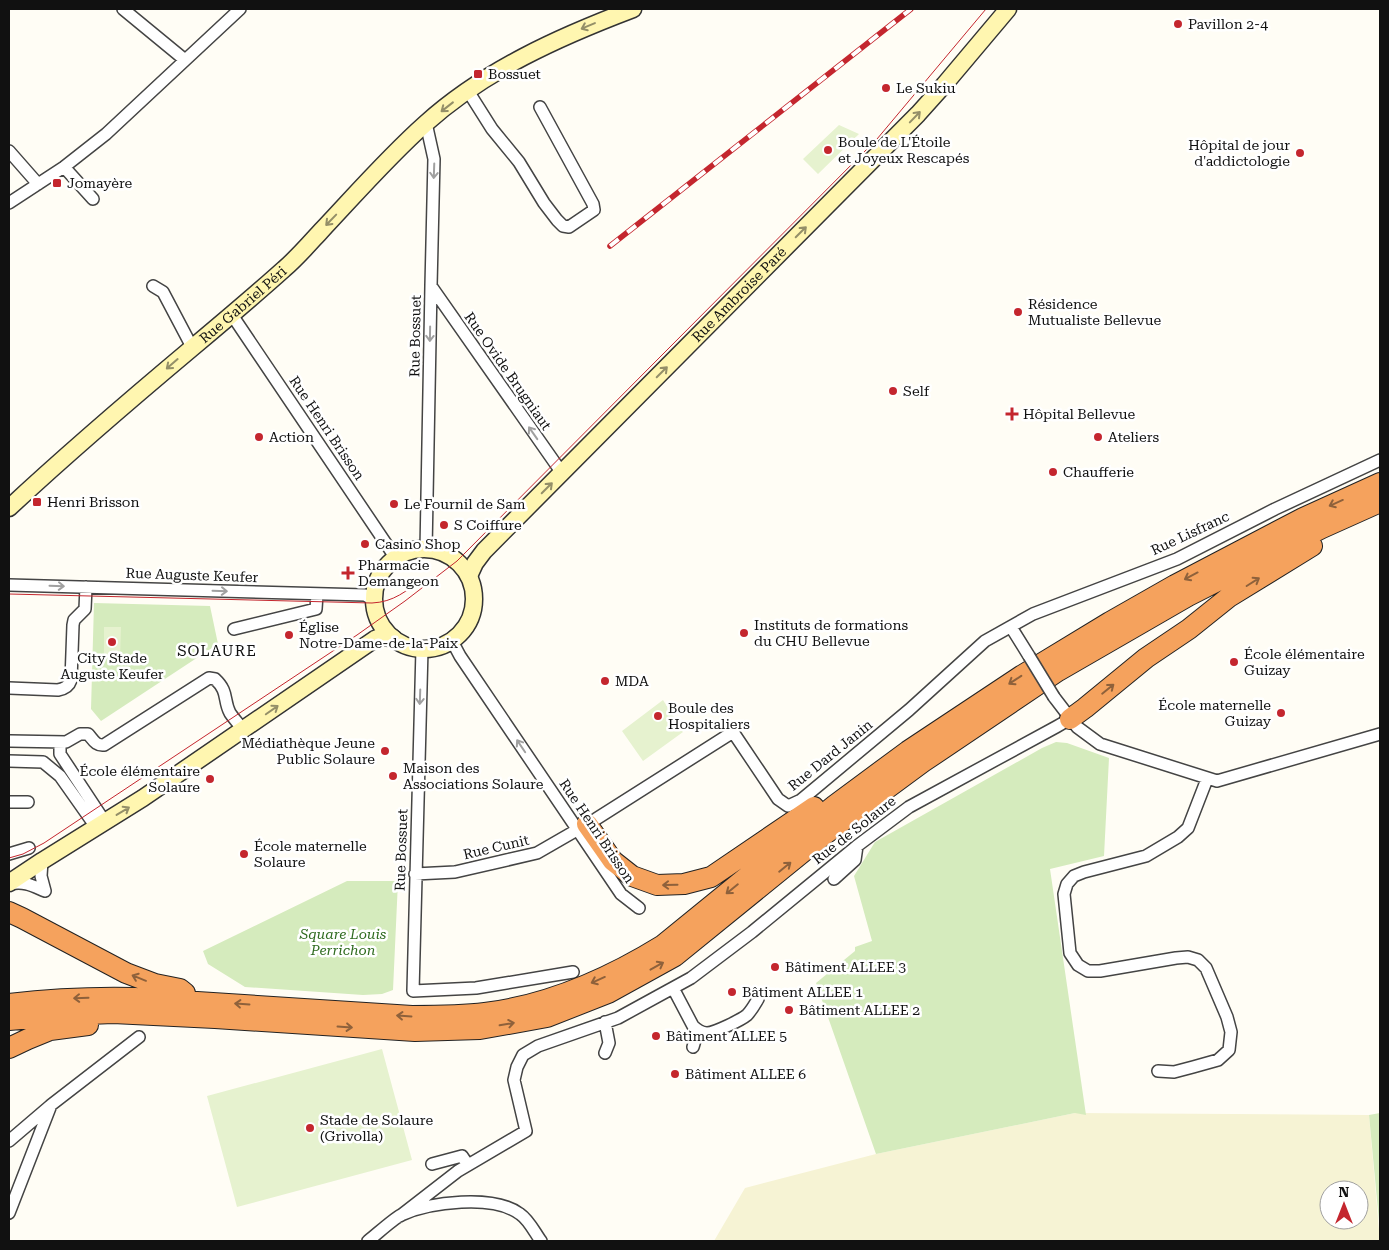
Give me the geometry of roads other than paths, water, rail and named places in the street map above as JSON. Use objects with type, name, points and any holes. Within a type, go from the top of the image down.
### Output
[{"type":"highway","points":[[9,1004],[53,999],[100,997],[412,1016],[453,1016],[514,1008],[570,992],[600,980],[635,962],[662,945],[836,805],[908,752],[1021,676],[1175,585],[1303,518],[1380,483]]},
{"type":"highway","points":[[9,1020],[66,1014],[113,1013],[415,1031],[480,1029],[547,1017],[608,993],[675,956],[824,835],[923,762],[1058,671],[1188,596],[1322,528],[1380,502]]},
{"type":"highway","points":[[1070,719],[1146,658],[1189,629],[1229,597],[1326,537],[1322,528]]},
{"type":"highway","points":[[583,827],[594,835],[613,861],[632,876],[657,885],[684,884],[711,877],[858,776],[908,752]]},
{"type":"highway","points":[[9,912],[126,972],[155,984],[180,989],[200,1002]]},
{"type":"highway","points":[[9,1048],[50,1030],[96,1024],[113,1013]]},
{"type":"main road","name":"Rue Gabriel Péri","points":[[9,508],[192,347],[286,268],[426,123],[468,90],[493,74],[552,42],[633,9]]},
{"type":"main road","name":"Rue Ambroise Paré","points":[[469,576],[480,555],[918,114],[1008,9]]},
{"type":"main road","points":[[426,550],[452,557],[466,570],[473,591],[473,610],[466,627],[452,642],[422,649],[411,647],[393,638],[376,617],[372,600],[380,573],[390,562],[406,553],[426,550]]},
{"type":"main road","points":[[9,884],[42,861],[143,798],[375,639],[380,637],[393,638]]},
{"type":"street","points":[[123,9],[185,60]]},
{"type":"street","points":[[9,203],[64,166],[106,134],[240,9]]},
{"type":"street","points":[[468,90],[492,129],[519,162],[544,203],[563,226],[569,227],[594,210],[540,107]]},
{"type":"street","name":"Rue Bossuet","points":[[426,123],[434,159],[426,550]]},
{"type":"street","points":[[9,151],[38,184]]},
{"type":"street","points":[[64,166],[93,199]]},
{"type":"street","points":[[154,286],[163,292],[192,347]]},
{"type":"street","name":"Rue Ovide Brugniaut","points":[[431,286],[562,473]]},
{"type":"street","name":"Rue Henri Brisson","points":[[232,315],[396,557]]},
{"type":"street","name":"Rue Lisfranc","points":[[1011,627],[1033,614],[1177,558],[1275,509],[1380,460]]},
{"type":"street","name":"Rue Auguste Keufer","points":[[9,585],[365,595],[372,600]]},
{"type":"street","points":[[9,688],[58,690],[70,684],[72,625],[77,617],[86,609],[86,587]]},
{"type":"street","points":[[234,629],[316,609],[317,594]]},
{"type":"street","points":[[1011,627],[1054,697],[1077,727],[1100,744],[1207,779],[1217,781],[1380,734]]},
{"type":"street","name":"Rue Dard Janin","points":[[583,827],[733,732],[778,799],[788,806],[801,800],[909,710],[985,641],[1011,627]]},
{"type":"street","name":"Rue Henri Brisson","points":[[452,642],[460,656],[583,827],[621,894],[639,908]]},
{"type":"street","name":"Rue Bossuet","points":[[422,649],[413,991],[476,988],[572,972]]},
{"type":"street","points":[[10,741],[66,742],[82,733],[88,734],[96,744],[107,743],[209,678],[215,679],[223,690],[229,711],[243,730]]},
{"type":"street","name":"Rue de Solaure","points":[[368,1241],[458,1171],[526,1131],[514,1080],[517,1067],[524,1055],[538,1046],[618,1018],[691,978],[909,807],[1070,719]]},
{"type":"street","points":[[60,742],[60,754],[100,825]]},
{"type":"street","points":[[9,761],[42,762],[60,776],[100,825]]},
{"type":"street","points":[[1158,1071],[1174,1072],[1218,1060],[1229,1050],[1232,1032],[1206,968],[1198,960],[1176,958],[1100,971],[1088,971],[1078,965],[1070,953],[1064,894],[1067,884],[1074,876],[1146,856],[1178,837],[1188,828],[1207,779]]},
{"type":"street","points":[[9,802],[28,802]]},
{"type":"street","name":"Rue Cunit","points":[[415,874],[455,872],[537,853],[583,827]]},
{"type":"street","points":[[841,876],[855,860],[857,846]]},
{"type":"street","points":[[9,854],[29,848]]},
{"type":"street","points":[[9,884],[19,882],[45,892],[41,876],[42,861]]},
{"type":"street","points":[[673,988],[679,1004],[692,1025],[709,1033],[742,1023],[756,1006]]},
{"type":"street","points":[[693,1047],[692,1025],[697,1010]]},
{"type":"street","points":[[604,1048],[605,1022]]},
{"type":"street","points":[[9,1141],[51,1105],[139,1037]]},
{"type":"street","points":[[9,1213],[51,1105]]},
{"type":"street","points":[[432,1164],[462,1156],[468,1165]]},
{"type":"street","points":[[400,1216],[432,1206],[458,1203],[489,1203],[509,1207],[522,1215],[541,1241]]},
{"type":"tram line","points":[[9,858],[23,854],[44,843],[357,635],[457,561],[877,139],[986,9]]},
{"type":"tram line","points":[[9,594],[372,603],[393,598],[424,578]]},
{"type":"railway","points":[[610,246],[911,9]]},
{"type":"place","name":"Pavillon 2-4","points":[[1178,24]]},
{"type":"place","name":"Bossuet","points":[[478,74]]},
{"type":"place","name":"Le Sukiu","points":[[886,88]]},
{"type":"place","name":"Boule de L'Étoile et Joyeux Rescapés","points":[[828,150]]},
{"type":"place","name":"Hôpital de jour d'addictologie","points":[[1300,153]]},
{"type":"place","name":"Jomayère","points":[[57,183]]},
{"type":"place","name":"Résidence Mutualiste Bellevue","points":[[1018,312]]},
{"type":"place","name":"Self","points":[[893,391]]},
{"type":"place","name":"Hôpital Bellevue","points":[[1012,414]]},
{"type":"place","name":"Action","points":[[259,437]]},
{"type":"place","name":"Ateliers","points":[[1098,437]]},
{"type":"place","name":"Chaufferie","points":[[1053,472]]},
{"type":"place","name":"Henri Brisson","points":[[37,502]]},
{"type":"place","name":"Le Fournil de Sam","points":[[394,504]]},
{"type":"place","name":"S Coiffure","points":[[444,525]]},
{"type":"place","name":"Casino Shop","points":[[365,544]]},
{"type":"place","name":"Pharmacie Demangeon","points":[[348,573]]},
{"type":"place","name":"Instituts de formations du CHU Bellevue","points":[[744,633]]},
{"type":"place","name":"Église Notre-Dame-de-la-Paix","points":[[289,635]]},
{"type":"place","name":"City Stade Auguste Keufer","points":[[112,642]]},
{"type":"place","name":"École élémentaire Guizay","points":[[1234,662]]},
{"type":"place","name":"MDA","points":[[605,681]]},
{"type":"place","name":"École maternelle Guizay","points":[[1281,713]]},
{"type":"place","name":"Boule des Hospitaliers","points":[[658,716]]},
{"type":"place","name":"Médiathèque Jeune Public Solaure","points":[[385,751]]},
{"type":"place","name":"Maison des Associations Solaure","points":[[393,776]]},
{"type":"place","name":"École élémentaire Solaure","points":[[210,779]]},
{"type":"place","name":"École maternelle Solaure","points":[[244,854]]},
{"type":"place","name":"Bâtiment ALLEE 3","points":[[775,967]]},
{"type":"place","name":"Bâtiment ALLEE 1","points":[[732,992]]},
{"type":"place","name":"Bâtiment ALLEE 2","points":[[789,1010]]},
{"type":"place","name":"Bâtiment ALLEE 5","points":[[656,1036]]},
{"type":"place","name":"Bâtiment ALLEE 6","points":[[675,1074]]},
{"type":"place","name":"Stade de Solaure (Grivolla)","points":[[310,1128]]},
{"type":"district","name":"SOLAURE","points":[[217,651]]},
{"type":"park label","name":"Square Louis Perrichon","points":[[343,942]]}]
